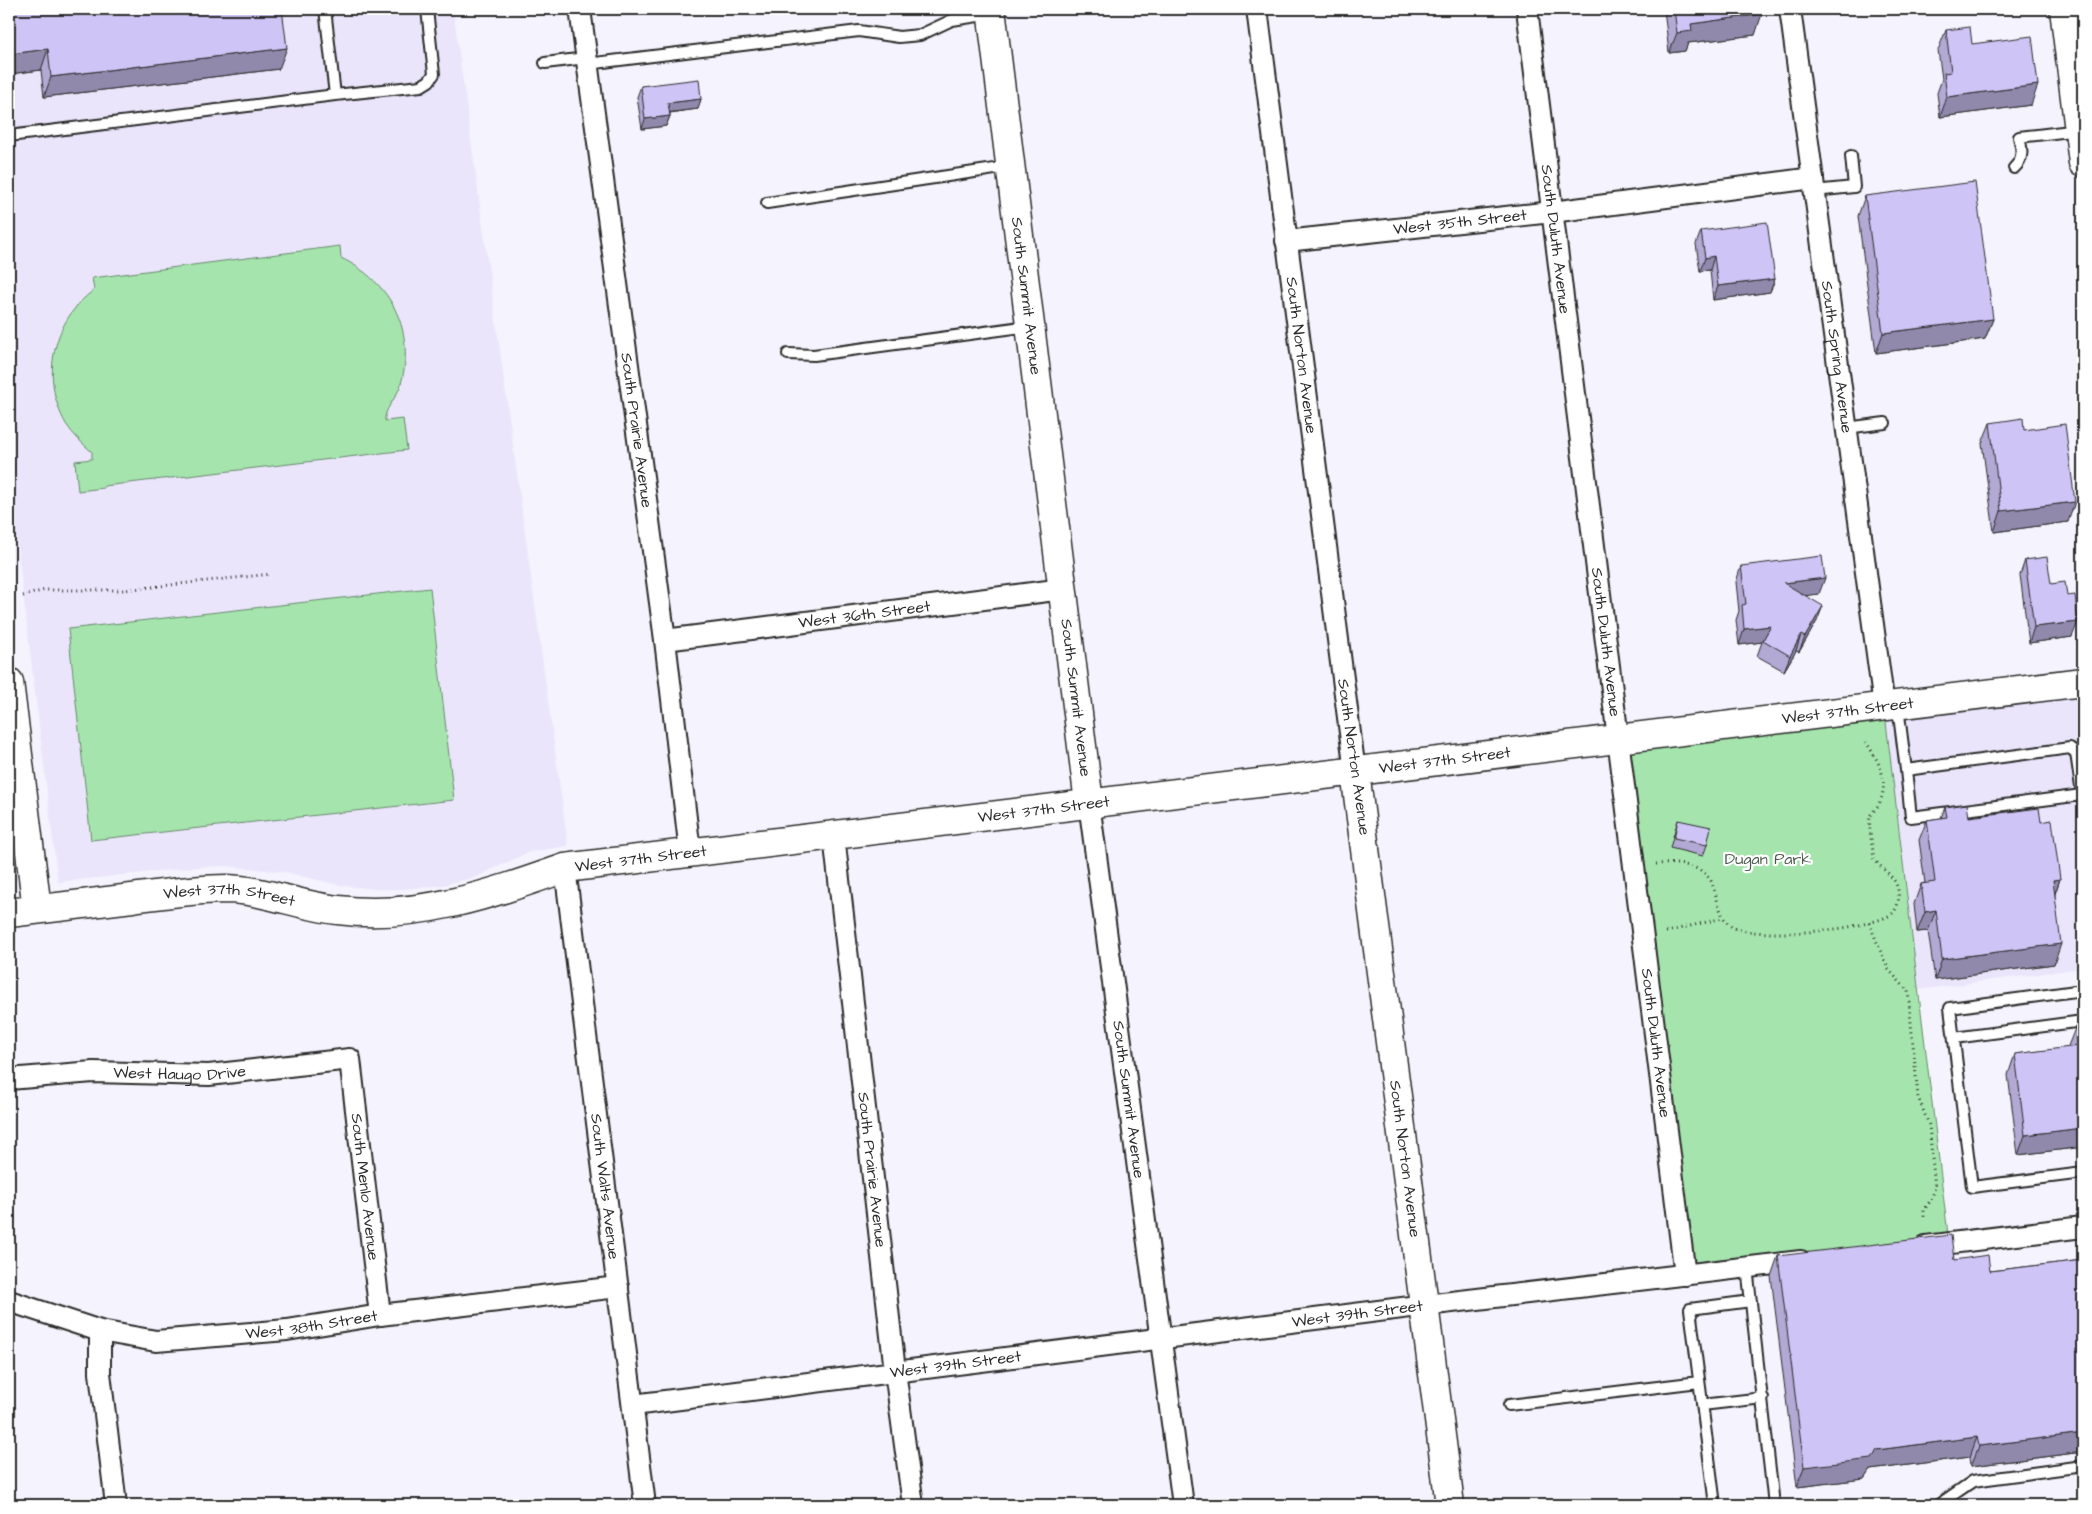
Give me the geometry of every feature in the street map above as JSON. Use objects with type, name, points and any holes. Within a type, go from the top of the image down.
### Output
[{"type":"street","name":"South Prairie Avenue","points":[[580,9],[665,640],[690,852]]},
{"type":"street","name":"South Norton Avenue","points":[[1256,9],[1426,1305],[1450,1505]]},
{"type":"street","name":"South Duluth Avenue","points":[[1527,9],[1685,1275]]},
{"type":"street","name":"South Spring Avenue","points":[[1790,9],[1846,428],[1891,705]]},
{"type":"street","name":"South Summit Avenue","points":[[991,11],[1089,803],[1183,1505]]},
{"type":"street","points":[[2071,16],[2083,163]]},
{"type":"street","name":"West 35th Street","points":[[1286,242],[1813,184]]},
{"type":"street","name":"West 36th Street","points":[[665,640],[1063,589]]},
{"type":"street","points":[[9,682],[37,910]]},
{"type":"street","name":"West 37th Street","points":[[9,913],[170,893],[226,889],[274,895],[337,910],[374,913],[413,910],[487,896],[566,868],[2083,682]]},
{"type":"street","name":"South Prairie Avenue","points":[[834,836],[895,1371],[913,1505]]},
{"type":"street","name":"South Walts Avenue","points":[[566,868],[645,1505]]},
{"type":"street","name":"West Haugo Drive","points":[[9,1079],[93,1072],[209,1075],[350,1059]]},
{"type":"street","name":"South Menlo Avenue","points":[[350,1059],[380,1315]]},
{"type":"street","points":[[1910,1248],[2083,1227]]},
{"type":"street","name":"West 39th Street","points":[[633,1405],[895,1371],[1161,1340],[1426,1305],[1824,1258]]},
{"type":"street","name":"West 38th Street","points":[[9,1302],[100,1331],[156,1341],[287,1330],[380,1315],[618,1287]]},
{"type":"street","points":[[100,1331],[100,1373],[116,1505]]},
{"type":"lane","points":[[324,9],[334,96]]},
{"type":"lane","points":[[9,136],[421,86],[429,81],[434,74],[427,9]]},
{"type":"lane","points":[[545,63],[586,61],[859,31],[898,37],[920,35],[952,20],[991,11]]},
{"type":"lane","points":[[2014,168],[2020,163],[2022,150],[2020,137],[2079,130]]},
{"type":"lane","points":[[1813,184],[1854,187],[1851,156]]},
{"type":"lane","points":[[767,203],[1010,166]]},
{"type":"lane","points":[[788,354],[814,355],[1030,326]]},
{"type":"lane","points":[[1846,428],[1885,423]]},
{"type":"lane","points":[[1891,705],[1906,770],[1911,817],[2083,798],[2076,753],[2070,748],[1906,770]]},
{"type":"lane","points":[[2083,990],[1950,1008],[1972,1187],[2083,1173]]},
{"type":"lane","points":[[1954,1038],[2083,1021]]},
{"type":"lane","points":[[1747,1267],[1774,1505]]},
{"type":"lane","points":[[1715,1505],[1690,1309],[1751,1301]]},
{"type":"lane","points":[[1509,1405],[1699,1382]]},
{"type":"lane","points":[[1702,1405],[1763,1398]]},
{"type":"lane","points":[[1938,1505],[1973,1482],[2083,1466]]},
{"type":"path","points":[[23,596],[45,590],[124,590],[271,574]]},
{"type":"path","points":[[1656,864],[1674,863],[1697,869],[1711,880],[1723,918],[1732,927],[1753,933],[1792,933],[1869,923],[1895,912],[1898,902],[1898,888],[1894,879],[1874,859],[1870,815],[1879,805],[1883,790],[1883,773],[1878,760],[1866,742]]},
{"type":"path","points":[[1666,932],[1723,918]]},
{"type":"path","points":[[1869,923],[1888,969],[1908,991],[1918,1097],[1929,1126],[1935,1188],[1931,1200],[1924,1210],[1924,1218]]},
{"type":"shaded area","points":[[9,9],[453,9],[568,846],[529,852],[476,877],[443,885],[403,889],[375,889],[339,885],[285,872],[227,866],[197,867],[58,882],[9,478]]},
{"type":"shaded area","points":[[2083,692],[2083,968],[1918,990],[1885,714]]},
{"type":"green space","points":[[340,246],[341,258],[359,268],[387,295],[396,311],[402,329],[405,347],[404,367],[400,387],[388,409],[385,421],[403,419],[407,450],[104,486],[104,488],[78,491],[75,461],[92,459],[92,452],[66,424],[58,406],[52,370],[54,351],[60,334],[68,318],[94,290],[92,278]]},
{"type":"green space","points":[[430,588],[454,800],[91,840],[68,629]]},
{"type":"green space","name":"Dugan Park","points":[[1884,706],[1949,1243],[1685,1275],[1618,738]]},
{"type":"building","points":[[9,9],[282,9],[287,48],[51,77],[48,49],[10,54]]},
{"type":"building","points":[[1674,9],[1762,9],[1762,14],[1691,24],[1692,31],[1677,33]]},
{"type":"building","points":[[1970,27],[1972,44],[2032,36],[2038,85],[1947,97],[1944,73],[1951,72],[1946,30]]},
{"type":"building","points":[[699,79],[701,99],[668,103],[670,116],[645,119],[641,86]]},
{"type":"building","points":[[1975,182],[1993,319],[1883,333],[1865,196]]},
{"type":"building","points":[[1767,222],[1775,279],[1718,286],[1714,256],[1705,258],[1701,231]]},
{"type":"building","points":[[2023,418],[2024,430],[2065,424],[2075,502],[2001,511],[1990,423]]},
{"type":"building","points":[[1822,556],[1825,578],[1784,583],[1823,606],[1805,637],[1801,635],[1790,656],[1763,640],[1771,626],[1744,629],[1742,605],[1746,604],[1741,566]]},
{"type":"building","points":[[2047,557],[2051,584],[2065,582],[2067,596],[2075,595],[2078,622],[2034,627],[2025,560]]},
{"type":"building","points":[[1967,804],[1969,817],[2039,808],[2041,822],[2052,820],[2060,879],[2053,880],[2061,944],[1942,959],[1936,910],[1925,912],[1921,884],[1935,882],[1927,820],[1947,817],[1945,807]]},
{"type":"building","points":[[1678,820],[1711,827],[1707,845],[1674,838]]},
{"type":"building","points":[[2083,1025],[2083,1128],[2025,1135],[2015,1054],[2078,1046],[2076,1026]]},
{"type":"building","points":[[1951,1235],[1954,1260],[1988,1255],[1990,1271],[2083,1260],[2083,1433],[1979,1446],[1977,1437],[1877,1450],[1872,1459],[1804,1467],[1778,1256]]}]
